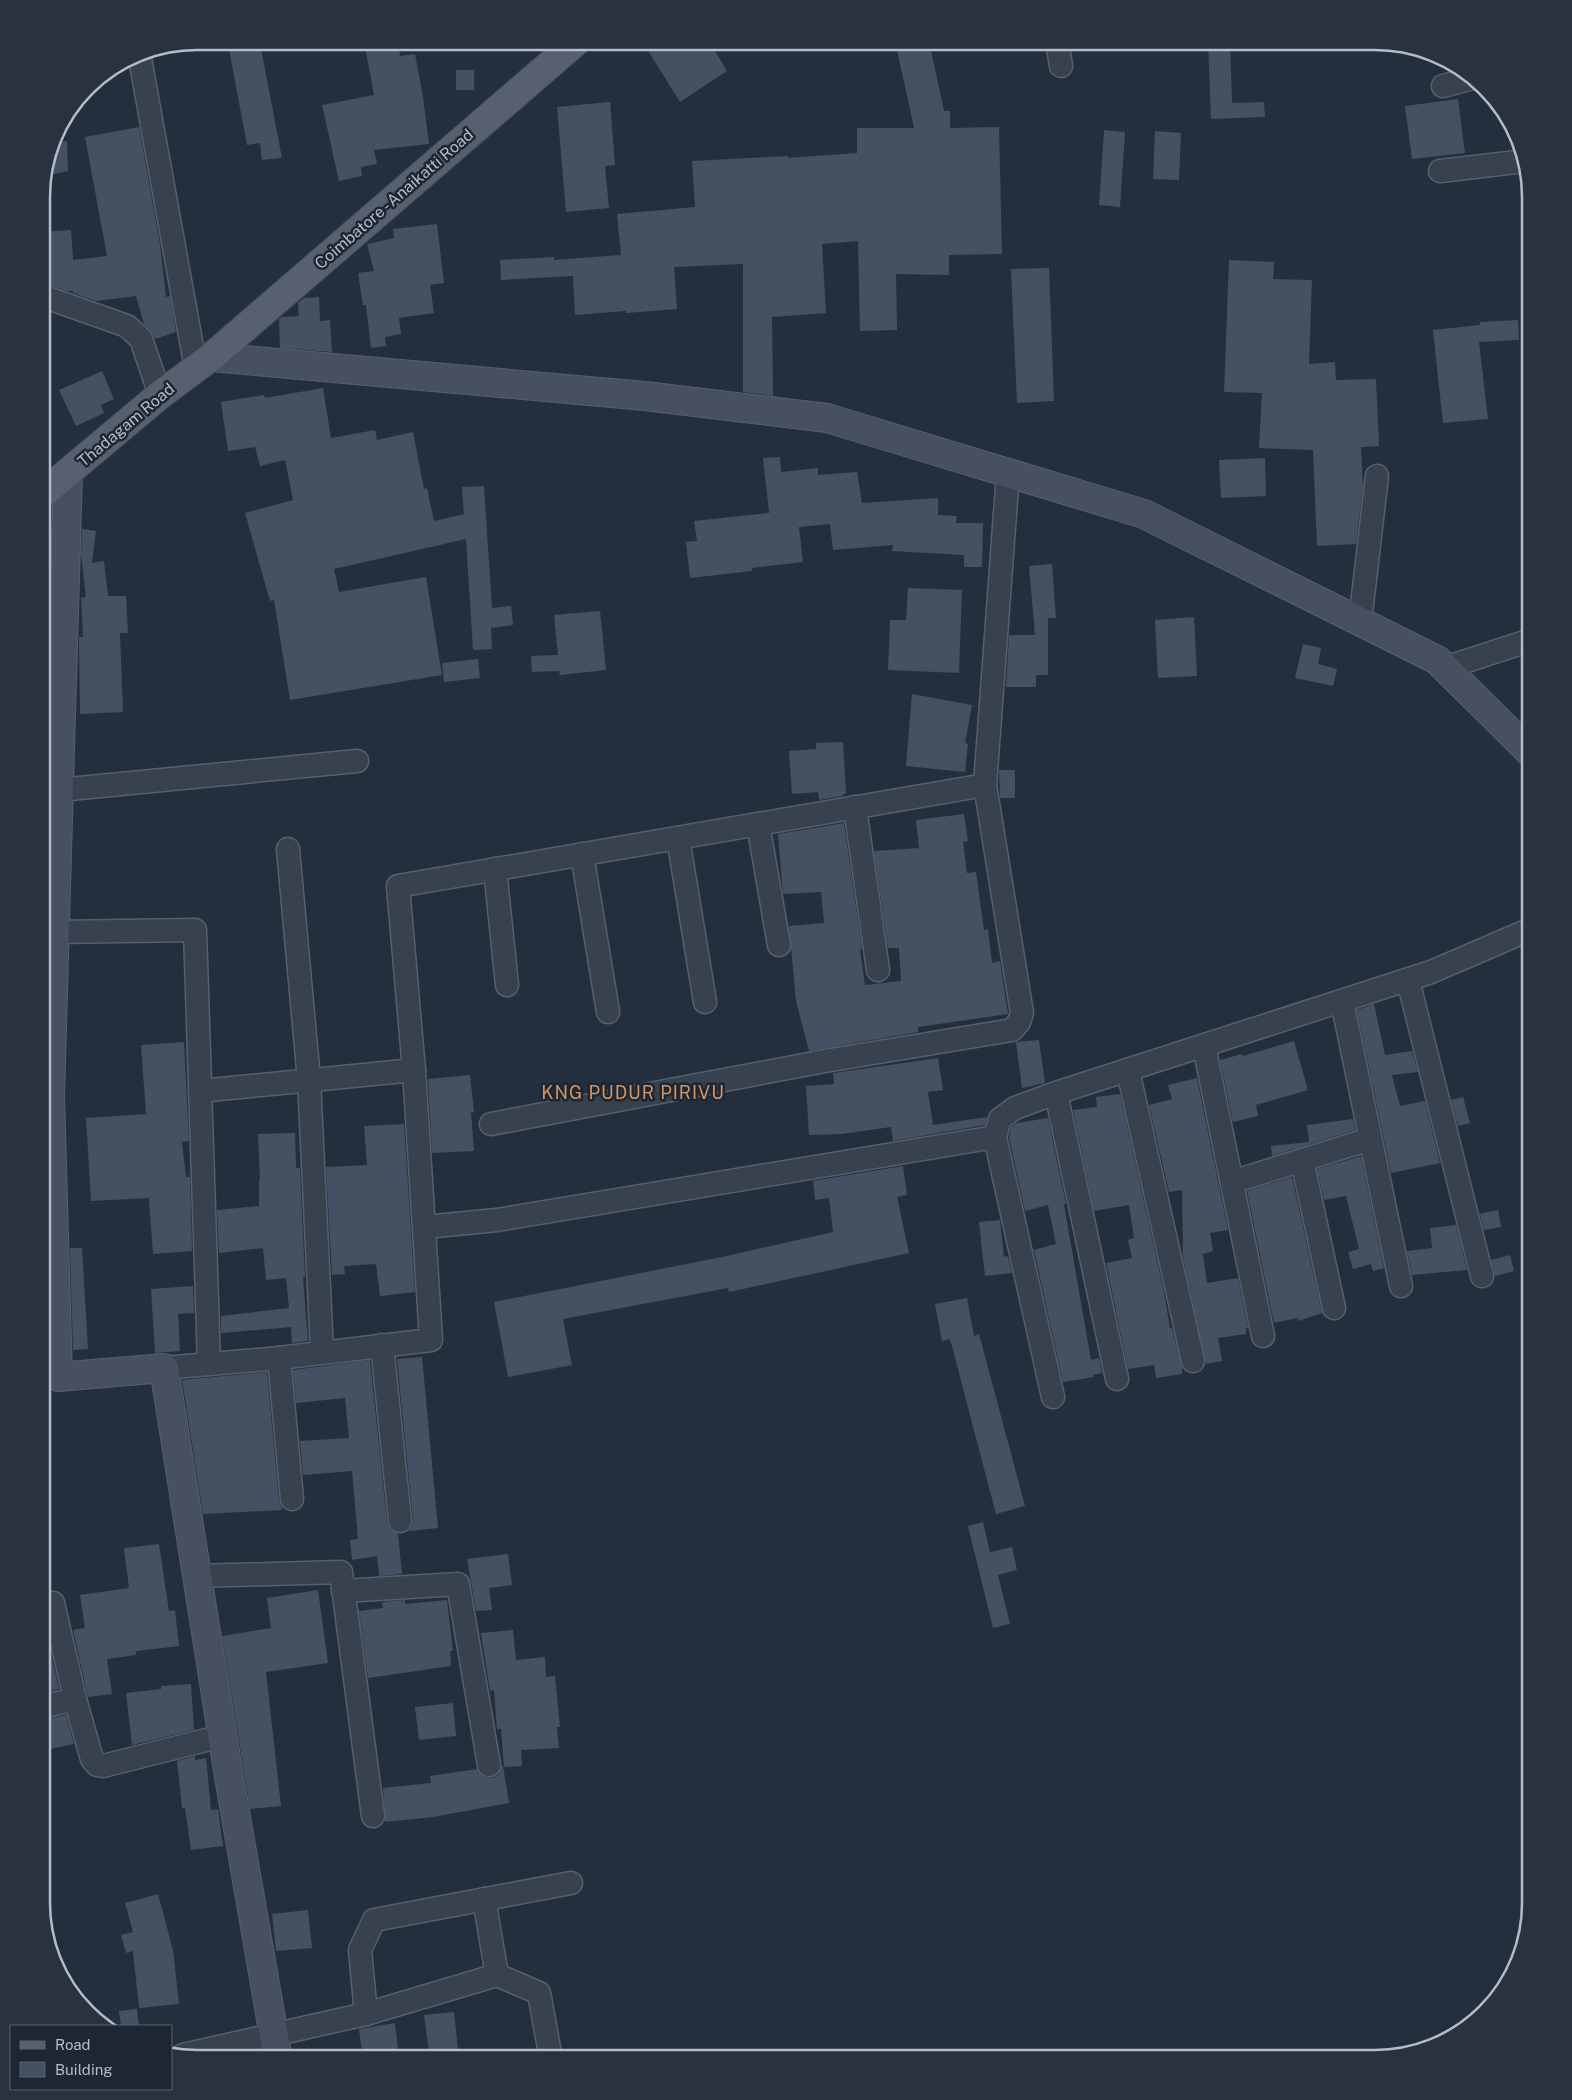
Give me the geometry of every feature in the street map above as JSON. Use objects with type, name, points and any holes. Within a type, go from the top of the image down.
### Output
[{"type":"main road","name":"Coimbatore - Anaikatti Road","points":[[203,363],[567,50]]},
{"type":"main road","name":"Thadagam Road","points":[[50,488],[160,395],[203,363]]},
{"type":"street","points":[[1058,50],[1061,66]]},
{"type":"street","points":[[141,61],[203,363],[645,396],[827,418],[1144,514],[1437,660],[1522,744]]},
{"type":"street","points":[[1443,86],[1464,80]]},
{"type":"street","points":[[1440,171],[1518,162]]},
{"type":"street","points":[[50,299],[126,326],[141,339],[160,395]]},
{"type":"street","points":[[68,473],[50,1096],[58,1377],[279,1358],[432,1340],[414,1070],[398,886],[985,785]]},
{"type":"street","points":[[491,1124],[826,1061],[1012,1030],[1019,1022],[1022,1013],[985,785],[1008,473]]},
{"type":"street","points":[[1360,622],[1377,476]]},
{"type":"street","points":[[1445,668],[1522,643]]},
{"type":"street","points":[[59,790],[356,761]]},
{"type":"street","points":[[855,807],[878,970]]},
{"type":"street","points":[[758,824],[779,945]]},
{"type":"street","points":[[678,838],[705,1002]]},
{"type":"street","points":[[288,849],[309,1080],[322,1352]]},
{"type":"street","points":[[582,854],[608,1012]]},
{"type":"street","points":[[495,869],[506,985]]},
{"type":"street","points":[[55,932],[195,930],[209,1363]]},
{"type":"street","points":[[1053,1397],[995,1137],[1000,1119],[1015,1108],[1056,1093],[1431,972],[1522,933]]},
{"type":"street","points":[[1408,980],[1482,1276]]},
{"type":"street","points":[[1342,1001],[1400,1286]]},
{"type":"street","points":[[1204,1046],[1263,1336]]},
{"type":"street","points":[[200,1091],[414,1070]]},
{"type":"street","points":[[1128,1071],[1193,1361]]},
{"type":"street","points":[[1056,1093],[1117,1379]]},
{"type":"street","points":[[425,1227],[497,1220],[995,1137]]},
{"type":"street","points":[[1232,1182],[1370,1139]]},
{"type":"street","points":[[1302,1160],[1334,1308]]},
{"type":"street","points":[[382,1345],[400,1521]]},
{"type":"street","points":[[279,1358],[292,1499]]},
{"type":"street","points":[[164,1368],[222,1736],[276,2047]]},
{"type":"street","points":[[197,1576],[341,1572],[374,1816]]},
{"type":"street","points":[[343,1591],[458,1584],[489,1765]]},
{"type":"street","points":[[50,1604],[53,1603],[75,1699],[92,1759],[97,1765],[103,1766],[222,1736]]},
{"type":"street","points":[[50,1705],[75,1699]]},
{"type":"street","points":[[366,2014],[360,1950],[374,1920],[571,1883]]},
{"type":"street","points":[[484,1899],[496,1975]]},
{"type":"street","points":[[241,2050],[276,2047],[366,2014],[496,1975],[539,1994],[549,2050]]},
{"type":"building","points":[[229,50],[261,50],[282,158],[262,160],[260,143],[247,145]]},
{"type":"building","points":[[366,50],[399,50],[400,56],[415,54],[429,144],[374,150],[377,164],[361,167],[362,176],[339,181],[322,105],[374,95]]},
{"type":"building","points":[[648,50],[714,50],[727,71],[680,102]]},
{"type":"building","points":[[897,50],[931,50],[944,111],[950,111],[950,128],[999,127],[1002,254],[949,255],[949,275],[896,274],[897,330],[860,331],[858,241],[822,244],[826,313],[772,317],[773,396],[743,392],[743,264],[674,267],[677,309],[626,313],[626,311],[575,315],[573,276],[501,280],[500,260],[554,257],[554,260],[621,255],[617,214],[695,207],[692,161],[788,156],[788,158],[857,153],[857,128],[914,128]]},
{"type":"building","points":[[1208,50],[1230,50],[1232,103],[1264,102],[1265,117],[1211,119]]},
{"type":"building","points":[[456,70],[474,70],[474,90],[456,90]]},
{"type":"building","points":[[1458,99],[1465,153],[1412,159],[1405,106]]},
{"type":"building","points":[[610,102],[615,165],[605,166],[609,208],[566,212],[557,107]]},
{"type":"building","points":[[139,127],[160,244],[166,297],[170,296],[176,332],[155,339],[144,324],[136,296],[96,301],[73,293],[73,291],[50,285],[50,231],[71,230],[73,260],[107,256],[85,137]]},
{"type":"building","points":[[1104,130],[1125,132],[1120,207],[1099,205]]},
{"type":"building","points":[[1155,131],[1181,133],[1179,180],[1153,179]]},
{"type":"building","points":[[67,141],[68,171],[52,175],[55,159],[61,142]]},
{"type":"building","points":[[437,224],[444,283],[430,285],[434,313],[399,318],[401,334],[385,337],[386,346],[371,348],[366,305],[363,305],[358,273],[374,271],[367,244],[394,238],[393,229]]},
{"type":"building","points":[[1229,260],[1274,262],[1273,279],[1312,280],[1309,364],[1335,362],[1336,380],[1376,379],[1379,446],[1361,447],[1363,486],[1356,544],[1317,546],[1313,450],[1259,448],[1262,393],[1224,392]]},
{"type":"building","points":[[1049,268],[1054,401],[1017,403],[1011,269]]},
{"type":"building","points":[[319,297],[320,321],[330,320],[332,352],[280,348],[279,319],[282,317],[299,316],[298,303],[304,298]]},
{"type":"building","points":[[1518,320],[1519,340],[1479,342],[1488,419],[1443,423],[1433,330],[1480,325],[1480,322]]},
{"type":"building","points":[[102,371],[114,399],[101,405],[104,413],[76,426],[59,390]]},
{"type":"building","points":[[323,388],[331,438],[375,430],[377,440],[413,432],[424,489],[427,488],[434,521],[464,514],[462,487],[484,486],[492,608],[511,606],[513,625],[491,628],[492,649],[473,650],[466,539],[334,569],[339,592],[426,577],[442,675],[290,700],[274,600],[270,601],[245,513],[293,500],[285,460],[260,466],[255,447],[228,451],[221,402],[264,395],[265,398]]},
{"type":"building","points":[[780,457],[781,472],[818,468],[818,475],[857,472],[862,503],[938,498],[938,515],[957,516],[956,523],[983,523],[982,567],[964,567],[964,555],[892,551],[893,545],[833,550],[830,524],[799,527],[803,562],[752,568],[752,571],[690,578],[686,542],[697,541],[694,521],[769,513],[763,458]]},
{"type":"building","points":[[1265,458],[1266,496],[1221,498],[1219,460]]},
{"type":"building","points":[[82,529],[96,531],[92,563],[104,561],[108,596],[126,596],[128,633],[120,633],[123,712],[80,714],[79,637],[83,637],[81,598],[86,597],[81,554]]},
{"type":"building","points":[[1052,564],[1056,618],[1048,618],[1048,675],[1036,675],[1036,687],[1006,687],[1009,635],[1035,635],[1029,566]]},
{"type":"building","points":[[908,588],[962,590],[959,673],[888,670],[890,620],[906,620]]},
{"type":"building","points":[[600,611],[606,670],[560,675],[559,671],[532,672],[531,656],[558,655],[554,615]]},
{"type":"building","points":[[1194,617],[1197,676],[1158,678],[1155,620]]},
{"type":"building","points":[[1303,644],[1321,648],[1318,664],[1337,669],[1333,686],[1295,678]]},
{"type":"building","points":[[478,659],[480,678],[444,682],[442,663]]},
{"type":"building","points":[[912,694],[972,705],[965,743],[968,744],[965,772],[906,766]]},
{"type":"building","points":[[843,742],[846,794],[819,800],[818,792],[792,794],[789,751],[816,749],[816,743]]},
{"type":"building","points":[[999,770],[1015,770],[1015,798],[1000,798]]},
{"type":"building","points":[[964,814],[968,841],[963,842],[967,873],[976,872],[984,930],[988,929],[992,963],[1000,961],[1008,1014],[918,1027],[918,1032],[809,1051],[796,1001],[789,926],[824,923],[821,892],[783,894],[778,834],[844,823],[862,949],[860,949],[865,985],[901,981],[899,948],[888,948],[874,851],[919,848],[916,820]]},
{"type":"building","points":[[1374,1004],[1385,1055],[1412,1051],[1418,1072],[1392,1075],[1400,1106],[1425,1101],[1440,1163],[1391,1173],[1357,1010]]},
{"type":"building","points":[[1039,1040],[1045,1083],[1022,1088],[1016,1042]]},
{"type":"building","points":[[1294,1041],[1308,1090],[1256,1105],[1258,1116],[1233,1122],[1220,1060],[1242,1054],[1243,1056]]},
{"type":"building","points":[[184,1042],[189,1141],[182,1142],[186,1177],[190,1177],[192,1251],[153,1254],[149,1198],[91,1201],[86,1118],[146,1114],[141,1045]]},
{"type":"building","points":[[938,1058],[943,1090],[928,1092],[933,1125],[987,1117],[985,1125],[893,1141],[891,1127],[842,1134],[809,1135],[806,1086],[834,1084],[833,1073]]},
{"type":"building","points":[[470,1075],[474,1112],[471,1112],[474,1151],[432,1153],[428,1079]]},
{"type":"building","points":[[1197,1078],[1228,1230],[1210,1233],[1213,1251],[1203,1254],[1207,1283],[1238,1278],[1248,1328],[1246,1328],[1246,1334],[1218,1338],[1222,1361],[1206,1364],[1183,1257],[1182,1190],[1169,1192],[1149,1105],[1172,1099],[1168,1085]]},
{"type":"building","points":[[1120,1094],[1164,1292],[1170,1328],[1172,1328],[1182,1374],[1156,1378],[1154,1365],[1128,1369],[1106,1263],[1132,1258],[1128,1240],[1134,1238],[1129,1205],[1094,1211],[1073,1110],[1097,1107],[1096,1097]]},
{"type":"building","points":[[1463,1097],[1470,1123],[1458,1126],[1451,1100]]},
{"type":"building","points":[[1048,1118],[1066,1204],[1064,1205],[1091,1360],[1099,1358],[1102,1373],[1093,1375],[1094,1377],[1063,1382],[1034,1250],[1056,1244],[1048,1205],[1025,1211],[1009,1137],[1011,1127],[1017,1123]]},
{"type":"building","points":[[1353,1119],[1355,1130],[1272,1156],[1271,1146],[1309,1142],[1307,1125]]},
{"type":"building","points":[[404,1124],[415,1292],[380,1296],[376,1264],[344,1266],[345,1274],[332,1275],[326,1167],[367,1165],[364,1126]]},
{"type":"building","points":[[295,1133],[296,1168],[300,1168],[305,1277],[303,1277],[308,1341],[292,1343],[291,1327],[221,1333],[221,1316],[289,1308],[286,1278],[266,1280],[263,1248],[219,1253],[217,1210],[259,1206],[258,1134]]},
{"type":"building","points":[[1361,1156],[1384,1268],[1373,1271],[1371,1264],[1353,1269],[1348,1252],[1359,1249],[1346,1196],[1324,1200],[1317,1169]]},
{"type":"building","points":[[903,1166],[907,1195],[897,1197],[909,1253],[729,1292],[728,1288],[563,1319],[572,1365],[508,1377],[494,1302],[722,1257],[833,1232],[829,1198],[815,1200],[813,1181]]},
{"type":"building","points":[[1292,1177],[1322,1313],[1298,1321],[1297,1318],[1274,1323],[1247,1191]]},
{"type":"building","points":[[1498,1210],[1501,1227],[1484,1230],[1480,1214]]},
{"type":"building","points":[[1000,1220],[1004,1257],[1008,1256],[1012,1273],[985,1276],[979,1222]]},
{"type":"building","points":[[1456,1225],[1467,1270],[1412,1275],[1407,1251],[1432,1248],[1430,1228]]},
{"type":"building","points":[[70,1248],[82,1248],[88,1349],[73,1350]]},
{"type":"building","points":[[1510,1255],[1514,1271],[1495,1276],[1491,1260]]},
{"type":"building","points":[[193,1286],[194,1313],[178,1314],[180,1351],[155,1353],[151,1289]]},
{"type":"building","points":[[967,1298],[974,1336],[979,1334],[1025,1506],[996,1514],[950,1339],[942,1341],[935,1304]]},
{"type":"building","points":[[422,1357],[438,1528],[409,1531],[413,1520],[397,1359]]},
{"type":"building","points":[[370,1360],[387,1522],[390,1529],[398,1534],[402,1574],[379,1576],[377,1556],[352,1560],[350,1540],[358,1539],[352,1471],[303,1475],[300,1441],[349,1438],[345,1398],[296,1403],[293,1370]]},
{"type":"building","points":[[267,1372],[279,1500],[282,1510],[203,1514],[182,1380]]},
{"type":"building","points":[[983,1522],[990,1552],[1012,1547],[1017,1570],[998,1575],[1010,1624],[993,1628],[968,1526]]},
{"type":"building","points":[[159,1544],[169,1611],[175,1610],[179,1646],[136,1651],[136,1655],[107,1659],[112,1694],[88,1697],[73,1630],[85,1628],[80,1595],[129,1588],[124,1548]]},
{"type":"building","points":[[508,1554],[512,1585],[489,1588],[492,1610],[476,1611],[467,1559]]},
{"type":"building","points":[[318,1590],[328,1663],[266,1672],[281,1806],[250,1809],[222,1636],[271,1628],[267,1598]]},
{"type":"building","points":[[405,1600],[405,1604],[447,1600],[453,1651],[450,1651],[451,1666],[368,1678],[359,1611],[383,1608],[382,1602]]},
{"type":"building","points":[[513,1630],[516,1660],[545,1657],[546,1677],[555,1676],[560,1727],[557,1727],[559,1748],[521,1750],[522,1766],[504,1767],[501,1729],[497,1729],[494,1690],[490,1691],[481,1633]]},
{"type":"building","points":[[50,1650],[59,1689],[50,1691]]},
{"type":"building","points":[[191,1684],[194,1730],[132,1745],[126,1693],[161,1689],[161,1686]]},
{"type":"building","points":[[453,1703],[456,1736],[419,1740],[415,1707]]},
{"type":"building","points":[[66,1715],[74,1744],[50,1749],[50,1718]]},
{"type":"building","points":[[195,1756],[195,1760],[206,1758],[211,1810],[218,1809],[223,1846],[191,1850],[185,1808],[182,1808],[177,1761]]},
{"type":"building","points":[[502,1766],[509,1803],[433,1817],[385,1822],[383,1788],[431,1783],[430,1776],[477,1769],[484,1777],[492,1778],[498,1775]]},
{"type":"building","points":[[158,1894],[173,1950],[179,2004],[139,2008],[133,1951],[126,1953],[121,1935],[133,1932],[125,1903]]},
{"type":"building","points":[[308,1910],[312,1948],[276,1951],[272,1914]]},
{"type":"building","points":[[137,2009],[139,2025],[121,2025],[119,2011]]},
{"type":"building","points":[[454,2012],[458,2050],[429,2050],[424,2015]]},
{"type":"building","points":[[395,2023],[398,2050],[362,2050],[359,2029]]},
{"type":"district","name":"KNG PUDUR PIRIVU","points":[[633,1092]]}]
